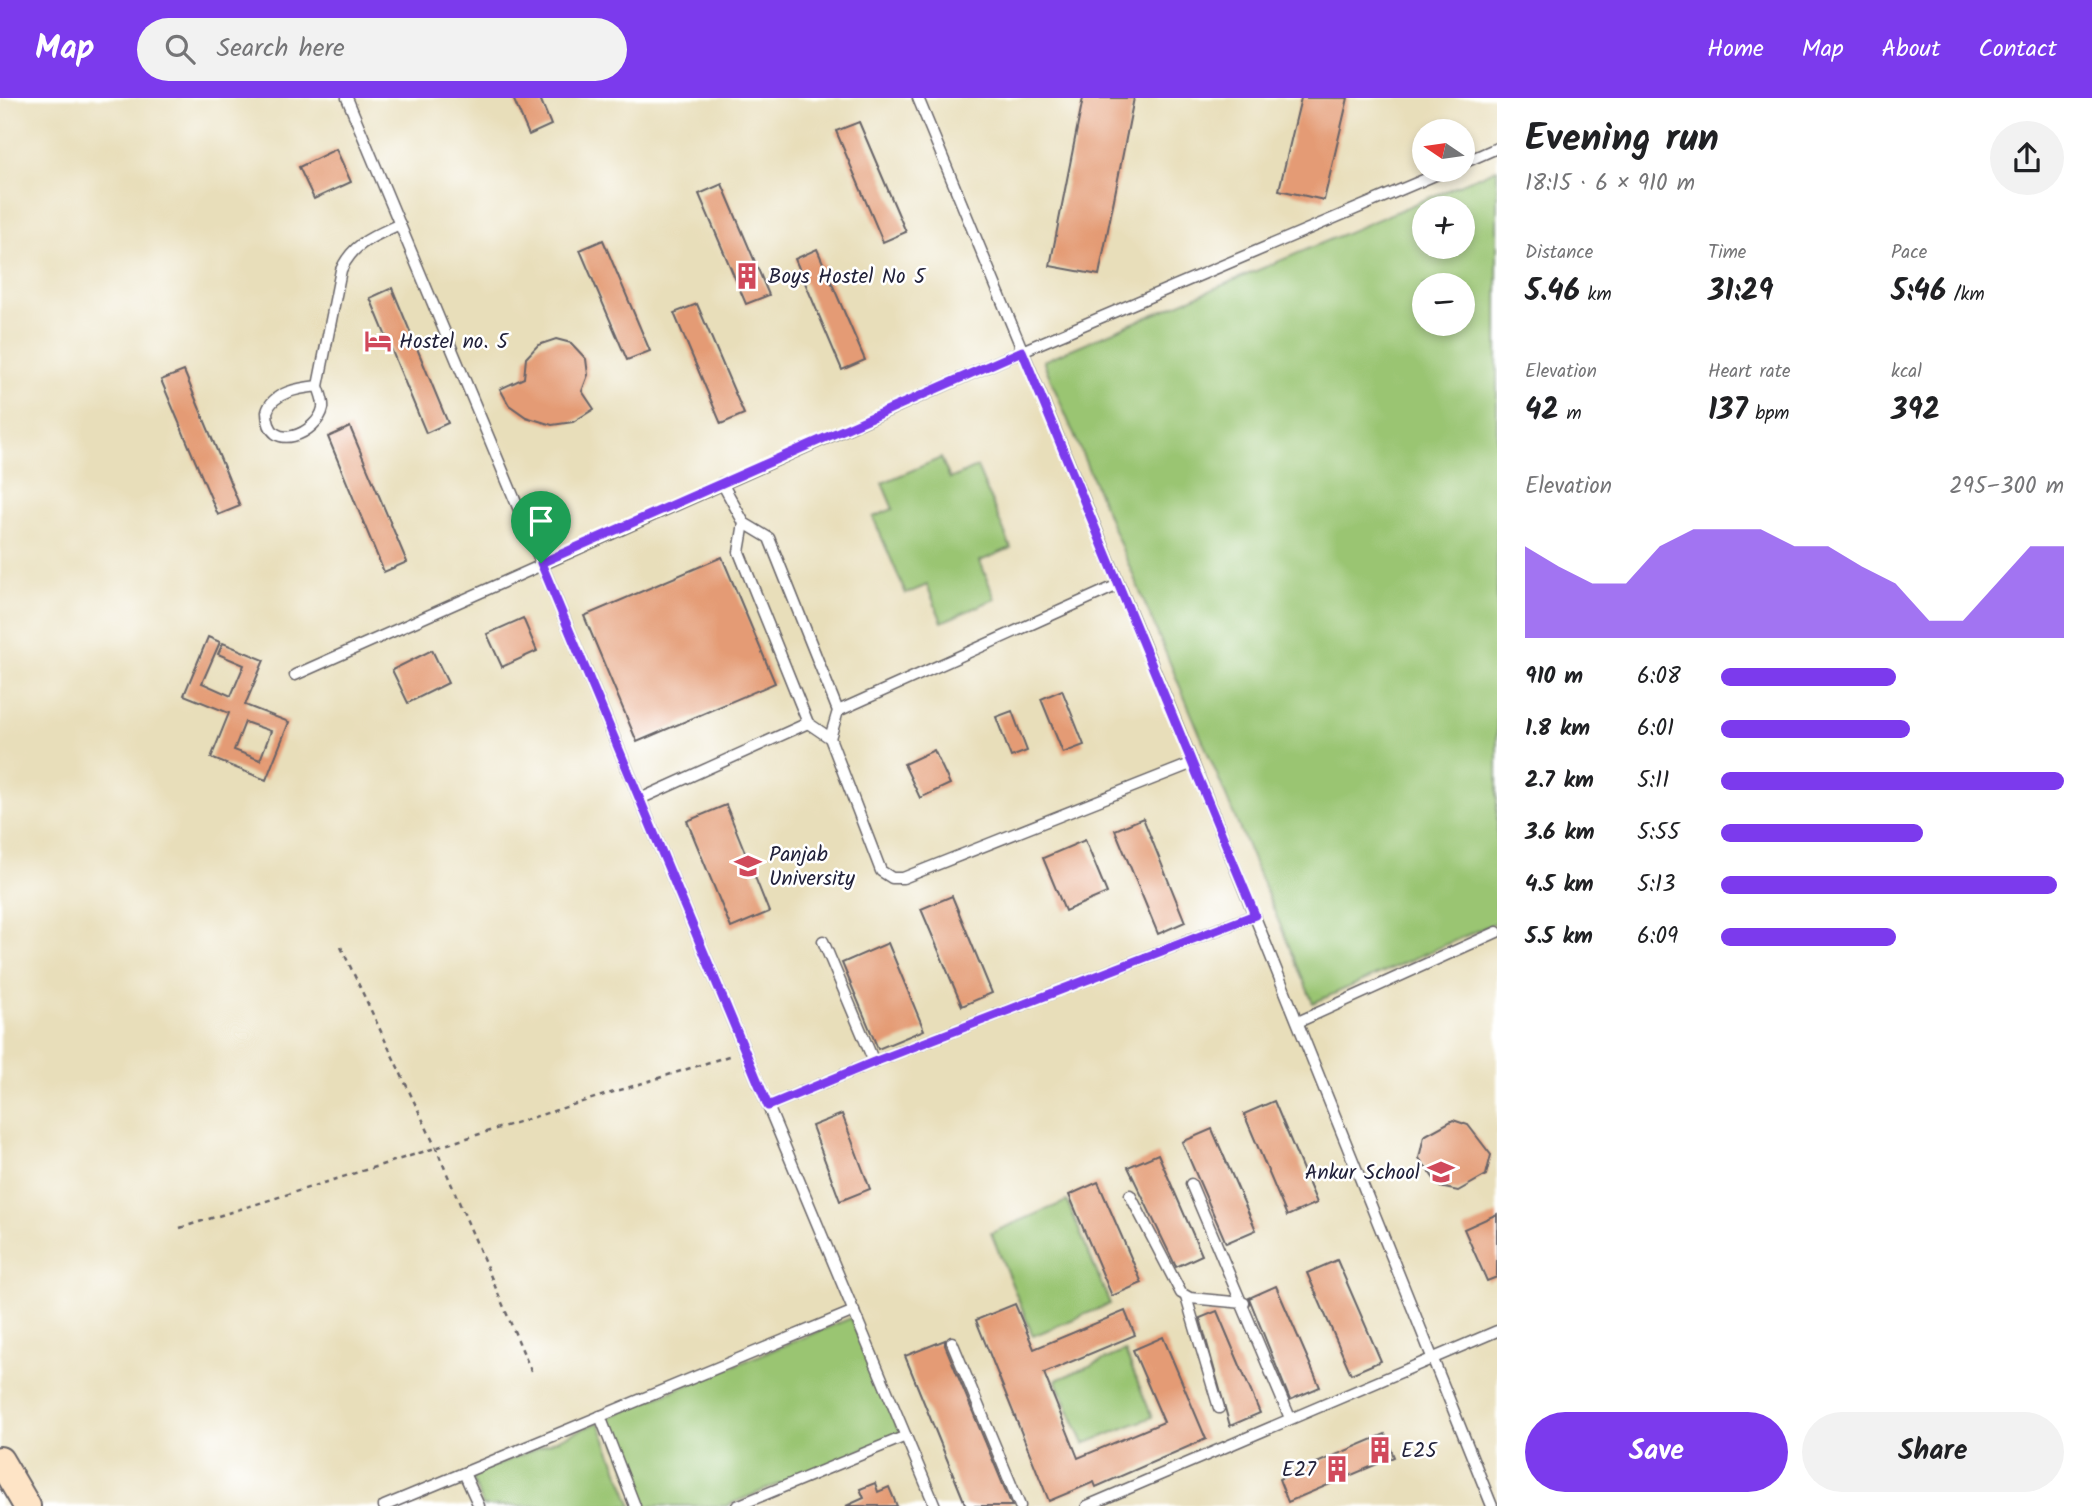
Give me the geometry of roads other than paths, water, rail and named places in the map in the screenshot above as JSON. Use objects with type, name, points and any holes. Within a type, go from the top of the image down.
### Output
[{"type":"street","points":[[0,1460],[27,1506]]},
{"type":"lane","points":[[347,98],[935,1506]]},
{"type":"lane","points":[[918,98],[1255,915],[1492,1506]]},
{"type":"lane","points":[[1475,158],[1497,148]]},
{"type":"lane","points":[[295,675],[541,563],[1022,351],[1419,182]]},
{"type":"lane","points":[[318,386],[292,390],[275,399],[267,412],[267,422],[273,432],[290,438],[319,416],[323,402],[318,386],[341,270],[348,254],[360,243],[400,224]]},
{"type":"lane","points":[[722,483],[744,523],[769,538],[838,711],[830,738]]},
{"type":"lane","points":[[744,523],[739,552],[808,723],[830,738],[881,871],[892,878],[903,878],[1193,763]]},
{"type":"lane","points":[[838,711],[1118,584]]},
{"type":"lane","points":[[640,799],[808,723]]},
{"type":"lane","points":[[768,1106],[874,1062],[1255,915]]},
{"type":"lane","points":[[1298,1022],[1497,932]]},
{"type":"lane","points":[[823,941],[874,1062]]},
{"type":"lane","points":[[1191,1184],[1244,1303],[1290,1418]]},
{"type":"lane","points":[[1130,1195],[1179,1290],[1186,1297],[1219,1408]]},
{"type":"lane","points":[[1186,1297],[1244,1303]]},
{"type":"lane","points":[[384,1506],[854,1311]]},
{"type":"lane","points":[[1087,1506],[1497,1331]]},
{"type":"lane","points":[[952,1342],[1020,1506]]},
{"type":"lane","points":[[600,1416],[635,1506]]},
{"type":"lane","points":[[737,1506],[906,1436]]},
{"type":"lane","points":[[464,1473],[479,1506]]},
{"type":"place","name":"Boys Hostel No 5","points":[[747,276]]},
{"type":"place","name":"Hostel no. 5","points":[[378,341]]},
{"type":"place","name":"Panjab University","points":[[748,866]]},
{"type":"place","name":"Ankur School","points":[[1441,1172]]},
{"type":"place","name":"E25","points":[[1380,1450]]},
{"type":"place","name":"E27","points":[[1337,1469]]}]
